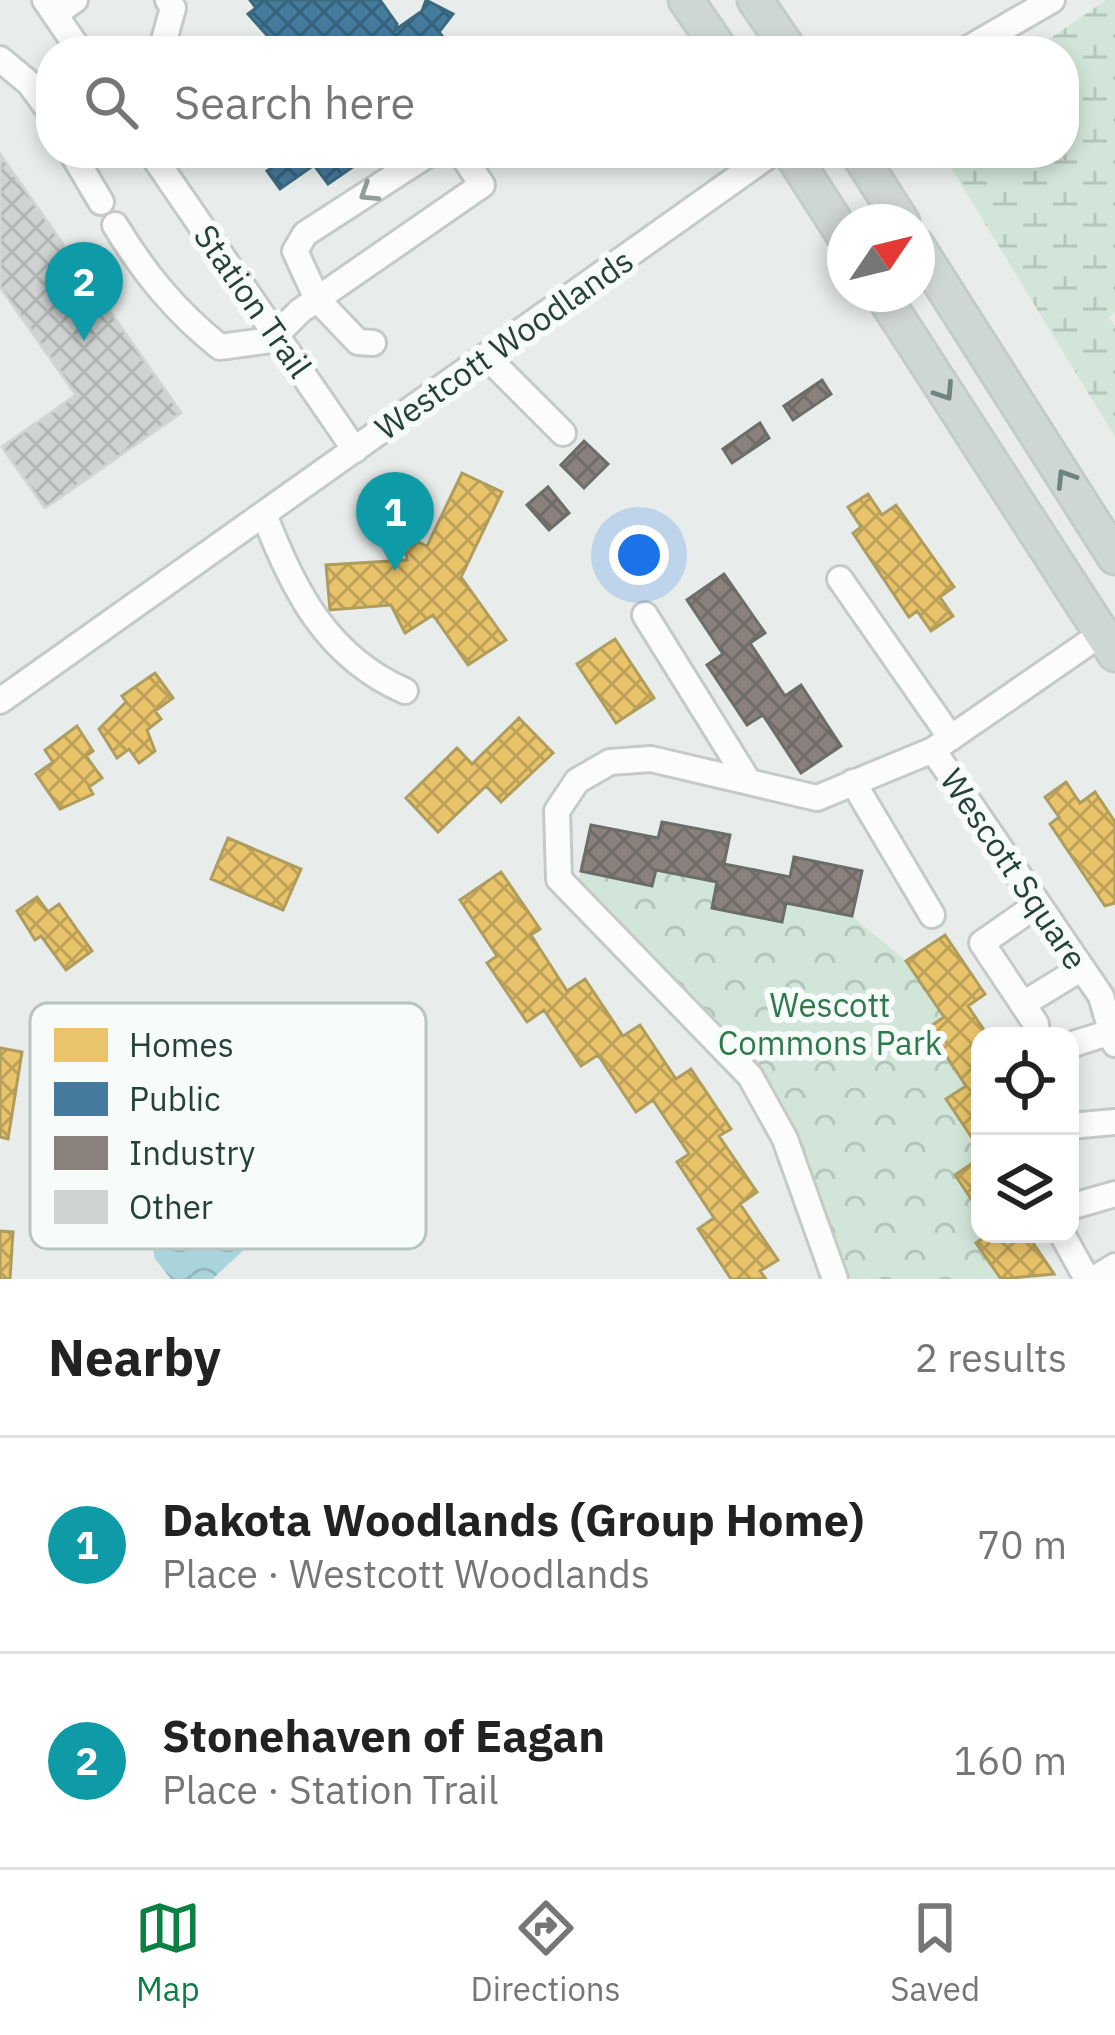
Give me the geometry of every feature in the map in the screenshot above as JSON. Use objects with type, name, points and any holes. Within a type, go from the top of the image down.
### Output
[{"type":"main road","points":[[686,0],[711,36]]},
{"type":"main road","points":[[755,0],[780,36]]},
{"type":"main road","points":[[801,168],[827,209]]},
{"type":"main road","points":[[868,168],[891,204]]},
{"type":"main road","points":[[935,274],[1115,557]]},
{"type":"main road","points":[[894,312],[1108,644]]},
{"type":"street","points":[[165,36],[173,8],[168,0]]},
{"type":"street","points":[[990,36],[1052,0]]},
{"type":"street","points":[[58,4],[73,36]]},
{"type":"street","points":[[0,58],[36,93]]},
{"type":"street","points":[[81,168],[101,202]]},
{"type":"street","name":"Station Trail","points":[[161,168],[355,449]]},
{"type":"street","points":[[373,343],[358,342],[296,251],[305,234],[407,168]]},
{"type":"street","points":[[115,225],[186,320],[220,347],[277,337],[326,293],[482,185],[470,168]]},
{"type":"street","name":"Westcott Woodlands","points":[[0,701],[751,168]]},
{"type":"street","points":[[486,356],[563,433]]},
{"type":"street","points":[[264,514],[306,610],[337,647],[404,691]]},
{"type":"street","points":[[835,1279],[785,1139],[750,1076],[559,879],[557,811],[577,781],[610,761],[652,759],[817,798],[942,744],[840,579]]},
{"type":"street","points":[[645,615],[749,782]]},
{"type":"street","name":"Wescott Square","points":[[1108,644],[942,744],[1038,904],[1101,996],[1113,1038]]},
{"type":"street","points":[[853,782],[932,915]]},
{"type":"street","points":[[1033,1027],[982,943],[1038,904]]},
{"type":"street","points":[[1023,1004],[1082,968]]},
{"type":"street","points":[[1079,1044],[1113,1038]]},
{"type":"street","points":[[1079,1125],[1115,1122]]},
{"type":"street","points":[[1079,1204],[1115,1194]]},
{"type":"street","points":[[1068,1243],[1090,1279],[1115,1266]]},
{"type":"green space","points":[[1106,0],[1115,0],[1115,312],[1109,317],[1115,326],[1115,437],[951,168],[1079,168],[1079,36],[1054,36]]},
{"type":"green space","name":"Wescott Commons Park","points":[[582,869],[651,886],[656,870],[717,882],[713,908],[782,922],[786,903],[852,916],[906,961],[944,1017],[928,1029],[966,1086],[946,1100],[971,1143],[971,1164],[955,1176],[971,1199],[971,1243],[976,1243],[1001,1279],[835,1279],[750,1076],[574,894]]},
{"type":"water","points":[[153,1249],[243,1249],[213,1279],[171,1279]]},
{"type":"building: Homes","points":[[462,473],[502,492],[461,577],[506,640],[468,665],[433,615],[405,633],[391,605],[330,610],[326,565],[407,560],[405,546],[411,539],[427,546]]},
{"type":"building: Homes","points":[[868,494],[882,515],[896,505],[954,587],[940,597],[953,616],[931,631],[917,611],[909,617],[853,533],[861,527],[848,507]]},
{"type":"building: Homes","points":[[615,639],[654,698],[616,723],[577,664]]},
{"type":"building: Homes","points":[[155,673],[173,698],[155,711],[161,719],[147,730],[155,751],[139,763],[129,749],[117,758],[99,729],[126,702],[122,696]]},
{"type":"building: Homes","points":[[519,718],[553,753],[501,802],[486,786],[438,832],[406,798],[457,748],[472,764]]},
{"type":"building: Homes","points":[[77,726],[93,751],[86,756],[102,778],[89,787],[93,794],[60,809],[36,774],[53,762],[45,750]]},
{"type":"building: Homes","points":[[1066,782],[1080,803],[1095,792],[1115,822],[1115,903],[1105,906],[1050,824],[1059,817],[1045,797]]},
{"type":"building: Homes","points":[[228,838],[301,869],[283,910],[211,879]]},
{"type":"building: Homes","points":[[501,872],[540,929],[531,935],[567,991],[585,979],[623,1036],[640,1025],[676,1079],[691,1069],[731,1129],[719,1136],[757,1192],[740,1204],[778,1260],[760,1271],[766,1279],[731,1279],[698,1229],[714,1218],[677,1162],[689,1154],[653,1100],[636,1112],[598,1055],[581,1066],[544,1010],[527,1022],[487,963],[497,956],[460,900]]},
{"type":"building: Homes","points":[[37,897],[48,912],[59,904],[92,951],[66,970],[41,936],[35,940],[17,911]]},
{"type":"building: Homes","points":[[945,935],[985,994],[968,1006],[982,1027],[971,1027],[971,1136],[946,1099],[966,1086],[928,1028],[944,1017],[906,961]]},
{"type":"building: Homes","points":[[0,1048],[22,1052],[8,1139],[0,1137]]},
{"type":"building: Homes","points":[[971,1164],[971,1199],[955,1175]]},
{"type":"building: Homes","points":[[0,1231],[13,1232],[10,1279],[0,1279]]},
{"type":"building: Homes","points":[[976,1243],[1033,1243],[1054,1274],[1001,1279]]},
{"type":"building: Public","points":[[250,0],[380,0],[397,24],[395,30],[422,11],[426,0],[453,14],[439,32],[442,36],[268,36],[248,14],[256,8]]},
{"type":"building: Public","points":[[272,168],[310,168],[280,189],[267,171]]},
{"type":"building: Public","points":[[316,168],[351,168],[328,184]]},
{"type":"building: Industry","points":[[822,380],[831,394],[793,420],[784,406]]},
{"type":"building: Industry","points":[[760,423],[769,438],[732,463],[723,449]]},
{"type":"building: Industry","points":[[584,441],[608,464],[584,488],[561,465]]},
{"type":"building: Industry","points":[[548,487],[569,513],[549,530],[527,505]]},
{"type":"building: Industry","points":[[724,574],[765,633],[750,643],[785,696],[801,685],[841,746],[801,773],[763,715],[747,725],[707,665],[723,654],[687,600]]},
{"type":"building: Industry","points":[[662,822],[730,835],[724,864],[790,877],[794,857],[862,871],[852,916],[786,903],[782,922],[712,908],[717,882],[656,870],[652,886],[581,871],[591,825],[658,838]]},
{"type":"building: Other","points":[[0,154],[181,413],[45,508],[2,447],[76,395],[0,287]]},
{"type":"place","name":"Stonehaven of Eagan","points":[[84,341]]},
{"type":"place","name":"Dakota Woodlands (Group Home)","points":[[395,571]]}]
